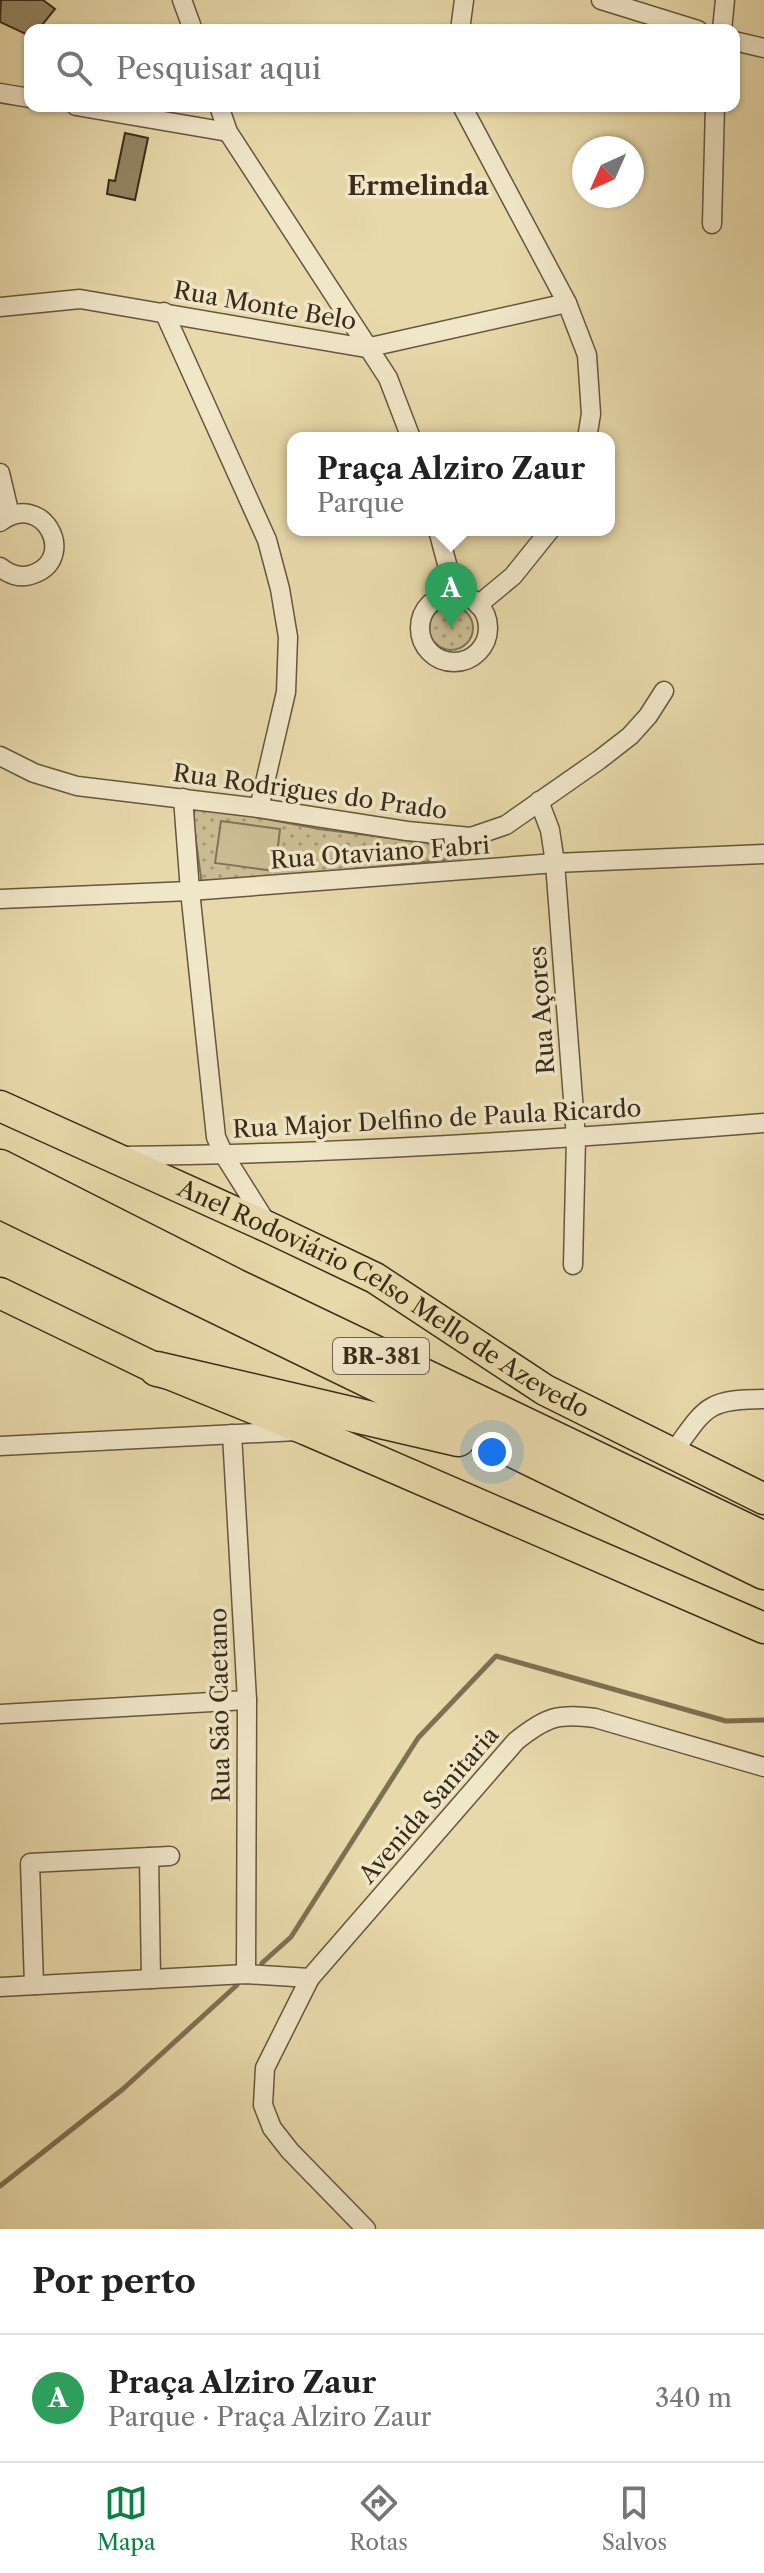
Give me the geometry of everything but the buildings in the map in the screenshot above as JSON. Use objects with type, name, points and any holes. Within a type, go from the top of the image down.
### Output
[{"type":"highway","name":"Anel Rodoviário Celso Mello de Azevedo","points":[[0,1167],[235,1286],[764,1539]]},
{"type":"highway","name":"BR-381","points":[[0,1201],[764,1572]]},
{"type":"highway","points":[[157,1369],[516,1453]]},
{"type":"main road","name":"Anel Rodoviário Celso Mello de Azevedo","points":[[0,1106],[375,1278],[545,1390],[764,1499]]},
{"type":"main road","points":[[0,1293],[157,1369],[307,1430],[764,1628]]},
{"type":"street","points":[[182,0],[191,24]]},
{"type":"street","points":[[461,24],[464,0]]},
{"type":"street","points":[[601,0],[679,24]]},
{"type":"street","points":[[723,24],[725,0]]},
{"type":"street","points":[[740,42],[764,48]]},
{"type":"street","points":[[0,93],[24,97]]},
{"type":"street","points":[[111,112],[228,132]]},
{"type":"street","points":[[221,112],[228,132],[388,378],[409,432]]},
{"type":"street","points":[[465,112],[567,303],[587,355],[591,414],[588,432]]},
{"type":"street","points":[[712,224],[715,112]]},
{"type":"street","name":"Rua Monte Belo","points":[[0,307],[80,299],[366,348],[567,303]]},
{"type":"street","points":[[164,312],[267,540],[280,589],[288,637],[286,692],[259,808]]},
{"type":"street","points":[[0,473],[5,519],[33,514],[50,529],[54,540],[50,562],[32,576],[9,574],[0,567]]},
{"type":"street","points":[[440,536],[455,594]]},
{"type":"street","points":[[478,605],[513,576],[545,536]]},
{"type":"street","points":[[455,594],[468,597],[478,605],[486,616],[488,629],[485,642],[477,653],[466,660],[453,662],[440,659],[429,651],[422,640],[420,627],[423,614],[430,604],[442,596],[455,594]]},
{"type":"street","name":"Rua Rodrigues do Prado","points":[[0,756],[34,773],[77,786],[471,837],[506,825],[630,736],[664,691]]},
{"type":"street","points":[[183,798],[216,1137],[270,1228]]},
{"type":"street","name":"Rua Açores","points":[[539,801],[550,830],[555,863],[576,1138],[573,1265]]},
{"type":"street","name":"Rua Otaviano Fabri","points":[[0,899],[190,891],[555,863],[764,854]]},
{"type":"street","name":"Rua Major Delfino de Paula Ricardo","points":[[113,1156],[224,1155],[576,1138],[764,1123]]},
{"type":"street","points":[[671,1455],[701,1415],[714,1405],[727,1399],[764,1399]]},
{"type":"street","points":[[0,1446],[307,1430]]},
{"type":"street","name":"Rua São Caetano","points":[[232,1434],[247,1700],[246,1974]]},
{"type":"street","points":[[0,1714],[247,1700]]},
{"type":"street","name":"Avenida Sanitaria","points":[[366,2229],[290,2151],[272,2128],[263,2105],[265,2068],[310,1978],[516,1741],[552,1717],[570,1715],[595,1718],[764,1767]]},
{"type":"street","points":[[34,1985],[30,1863],[170,1856]]},
{"type":"street","points":[[149,1857],[151,1979]]},
{"type":"street","points":[[0,1987],[246,1974],[310,1978]]},
{"type":"shaded area","points":[[451,606],[466,613],[473,628],[466,643],[451,650],[436,643],[429,628],[436,613]]},
{"type":"shaded area","points":[[208,808],[319,829],[460,847],[462,858],[202,885],[193,819],[195,809]]},
{"type":"shaded area","points":[[221,821],[280,829],[275,871],[215,863]]},
{"type":"waterway","points":[[262,1963],[291,1937],[418,1738],[496,1656],[726,1721],[764,1720]]},
{"type":"waterway","points":[[0,2186],[123,2089],[237,1985]]},
{"type":"place","name":"Praça Alziro Zaur","points":[[451,628]]},
{"type":"district","name":"Ermelinda","points":[[418,186]]}]
